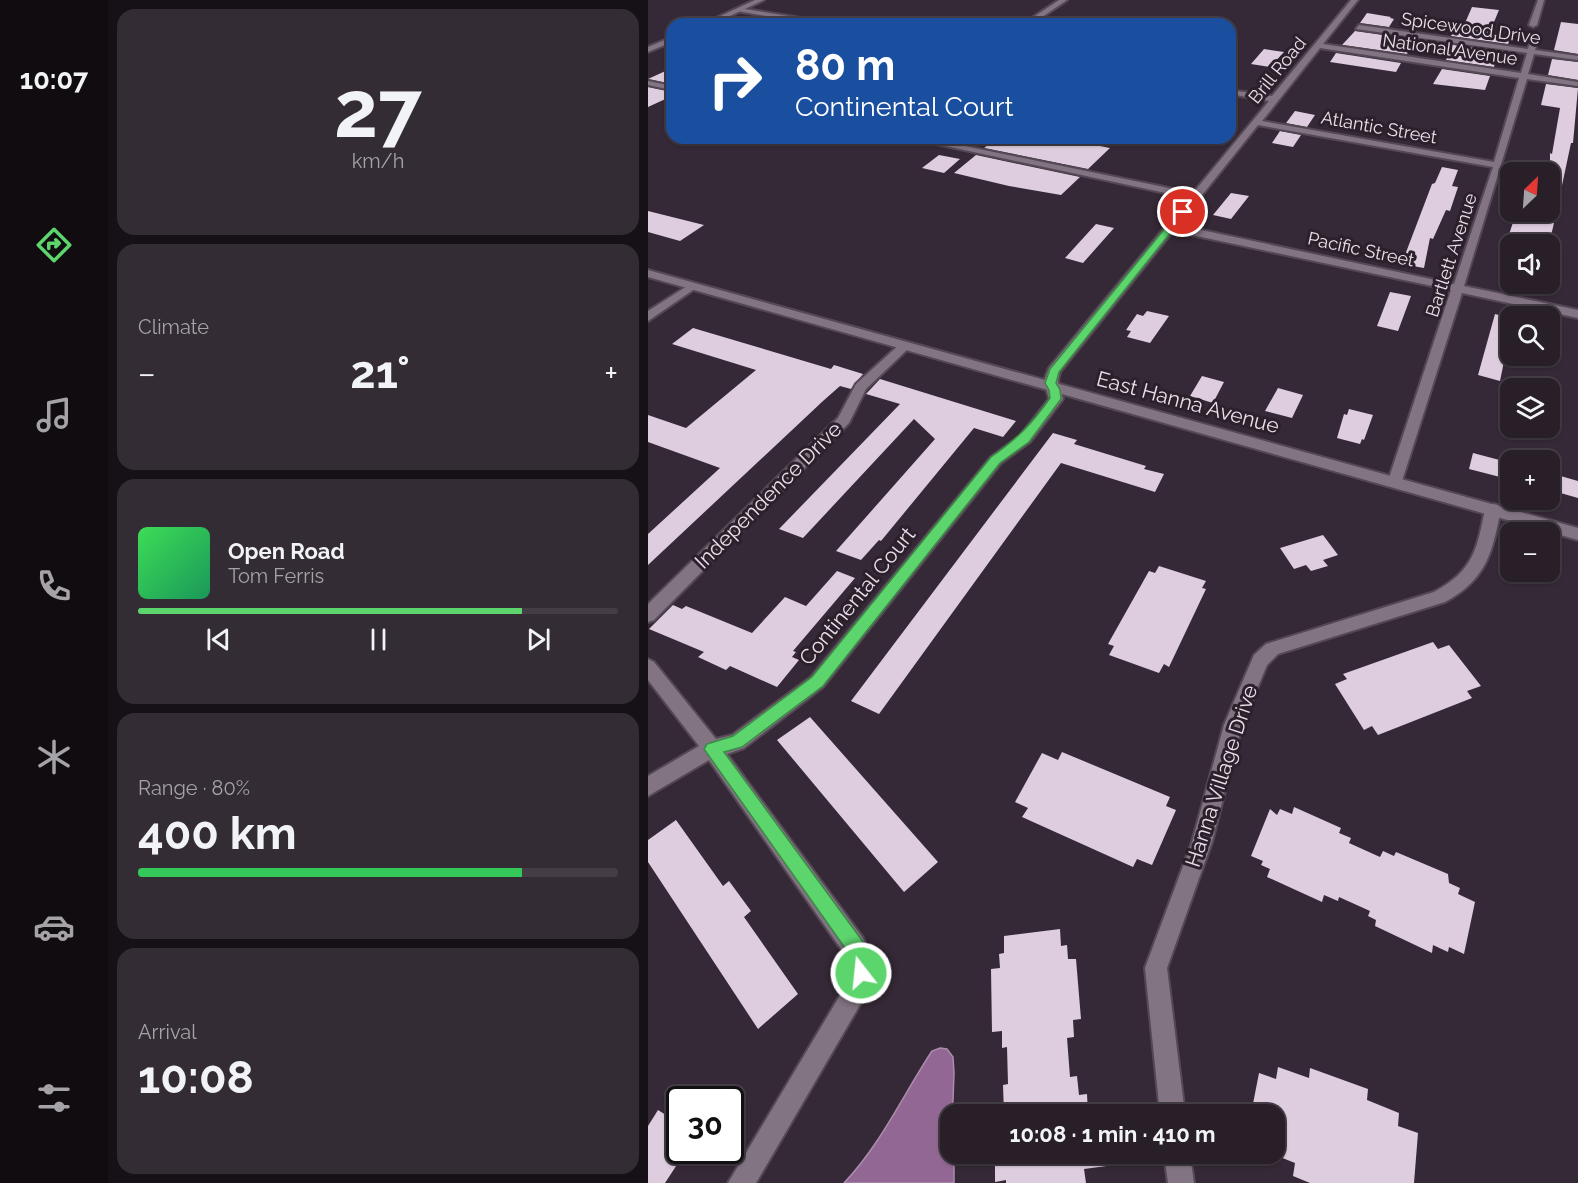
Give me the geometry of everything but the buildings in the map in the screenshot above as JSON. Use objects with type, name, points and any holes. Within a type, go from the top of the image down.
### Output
[{"type":"street","points":[[721,18],[761,0]]},
{"type":"street","points":[[1037,18],[1064,0]]},
{"type":"street","name":"Brill Road","points":[[1053,387],[1051,381],[1054,371],[1355,0]]},
{"type":"street","points":[[1533,25],[1541,0]]},
{"type":"street","points":[[739,10],[788,18]]},
{"type":"street","name":"Spicewood Drive","points":[[1359,27],[1578,58]]},
{"type":"street","name":"Bartlett Avenue","points":[[1395,481],[1498,165],[1535,38]]},
{"type":"street","points":[[648,50],[666,42]]},
{"type":"street","name":"National Avenue","points":[[1318,46],[1578,84]]},
{"type":"street","points":[[648,83],[666,87]]},
{"type":"street","points":[[1236,93],[1274,99]]},
{"type":"street","name":"Atlantic Street","points":[[1255,122],[1498,165]]},
{"type":"street","points":[[942,144],[1195,196]]},
{"type":"street","name":"Pacific Street","points":[[1171,227],[1578,314]]},
{"type":"street","name":"East Hanna Avenue","points":[[648,273],[1578,534]]},
{"type":"street","points":[[648,317],[692,286]]},
{"type":"street","name":"Independence Drive","points":[[648,615],[844,420],[861,387],[905,346]]},
{"type":"street","name":"Continental Court","points":[[648,788],[678,767],[712,749],[737,742],[817,682],[996,460],[1030,434],[1054,402],[1056,396],[1053,387]]},
{"type":"street","name":"Hanna Village Drive","points":[[1171,1104],[1156,968],[1202,842],[1230,733],[1260,660],[1272,649],[1439,597],[1466,581],[1480,562],[1493,509]]},
{"type":"street","points":[[648,667],[712,749],[855,946],[860,958],[861,973],[853,995],[741,1183]]},
{"type":"street","points":[[1178,1164],[1181,1183]]},
{"type":"shaded area","points":[[940,1048],[947,1049],[953,1057],[953,1104],[940,1104],[940,1164],[954,1164],[954,1183],[844,1183],[880,1136],[932,1051]]},
{"type":"route","points":[[861,973],[860,958],[855,946],[712,749],[737,742],[817,682],[996,460],[1030,434],[1056,399],[1051,383],[1054,371],[1183,212]]}]
